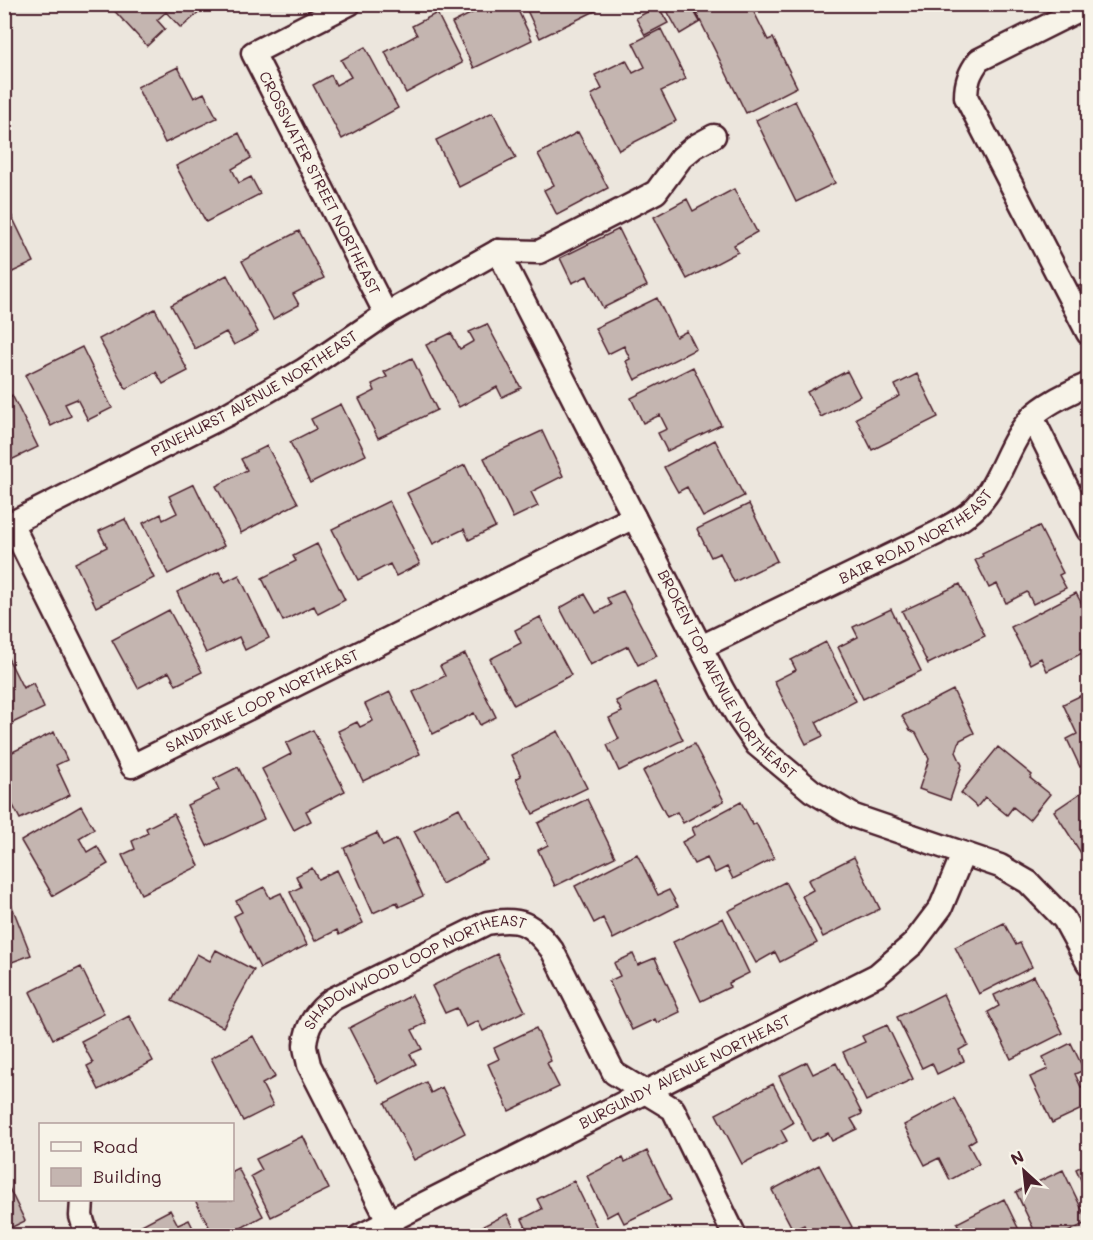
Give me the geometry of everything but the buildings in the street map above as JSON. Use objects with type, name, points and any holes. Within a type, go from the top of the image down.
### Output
[{"type":"street","name":"CROSSWATER STREET NORTHEAST","points":[[349,4],[253,53],[386,314]]},
{"type":"street","points":[[1073,13],[979,60],[972,69],[966,84],[966,97],[1089,333]]},
{"type":"street","points":[[498,251],[539,252],[656,192],[681,158],[694,147],[714,136]]},
{"type":"street","name":"PINEHURST AVENUE NORTHEAST","points":[[8,525],[228,414],[304,370],[386,314],[498,251]]},
{"type":"street","name":"BROKEN TOP AVENUE NORTHEAST","points":[[498,251],[701,647],[739,719],[757,745],[812,791],[854,816],[1000,866],[1028,882],[1064,919],[1089,963]]},
{"type":"street","name":"BAIR ROAD NORTHEAST","points":[[701,647],[937,533],[963,517],[978,506],[990,490],[1021,432],[1032,417],[1047,405],[1089,384]]},
{"type":"street","points":[[1032,417],[1089,530]]},
{"type":"street","name":"SANDPINE LOOP NORTHEAST","points":[[8,525],[132,766],[634,517]]},
{"type":"street","name":"BURGUNDY AVENUE NORTHEAST","points":[[360,1236],[392,1228],[644,1092],[877,975],[913,944],[941,907],[963,854]]},
{"type":"street","name":"SHADOWWOOD LOOP NORTHEAST","points":[[392,1228],[309,1065],[305,1045],[309,1031],[319,1009],[333,999],[487,923],[508,919],[525,924],[538,933],[552,950],[614,1073],[673,1109],[735,1236]]},
{"type":"street","points":[[82,1201],[81,1216],[87,1236]]}]
